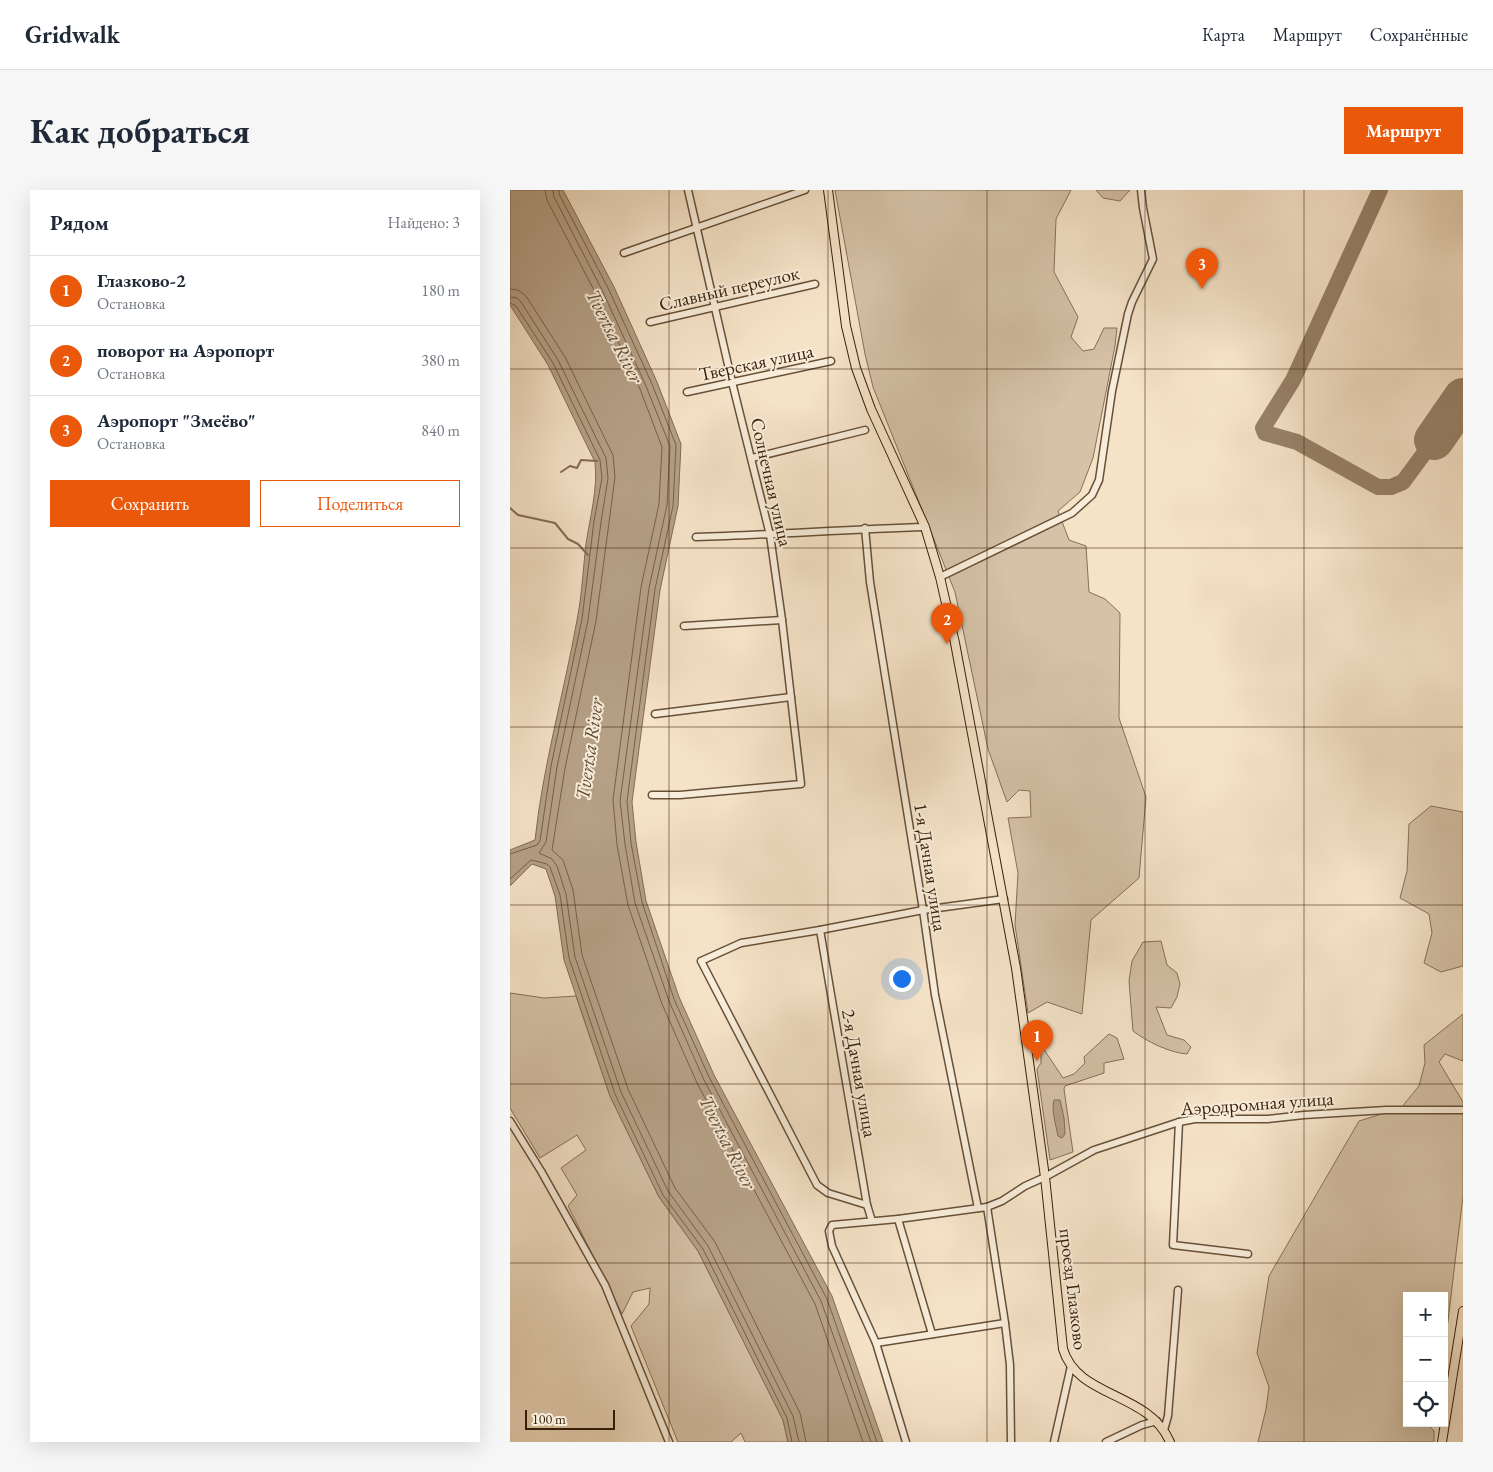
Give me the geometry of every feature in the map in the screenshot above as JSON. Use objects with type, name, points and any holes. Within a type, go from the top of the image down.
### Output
[{"type":"main road","name":"проезд Глазково","points":[[828,190],[846,326],[856,368],[871,409],[925,527],[940,577],[969,715],[1016,968],[1045,1177],[1064,1355],[1071,1366],[1086,1380],[1139,1407],[1157,1421],[1170,1442]]},
{"type":"main road","points":[[1442,1442],[1463,1311]]},
{"type":"street","name":"Солнечная улица","points":[[652,795],[680,795],[801,784],[770,535],[732,382],[688,190]]},
{"type":"street","points":[[624,254],[805,190]]},
{"type":"street","points":[[940,577],[1072,513],[1089,499],[1095,490],[1112,391],[1128,314],[1153,259],[1141,190]]},
{"type":"street","name":"Славный переулок","points":[[650,322],[815,284]]},
{"type":"street","name":"Тверская улица","points":[[687,392],[831,361]]},
{"type":"street","points":[[752,458],[865,430]]},
{"type":"street","points":[[696,538],[865,528],[925,527]]},
{"type":"street","name":"1-я Дачная улица","points":[[865,528],[870,582],[936,995],[978,1208]]},
{"type":"street","points":[[684,626],[782,620]]},
{"type":"street","points":[[655,714],[791,697]]},
{"type":"street","points":[[867,1205],[828,1193],[818,1185],[701,962],[741,943],[923,910],[1004,899]]},
{"type":"street","name":"2-я Дачная улица","points":[[820,930],[867,1205],[872,1221]]},
{"type":"street","name":"Аэродромная улица","points":[[876,1343],[832,1246],[829,1231],[832,1225],[898,1219],[987,1207],[1002,1201],[1025,1186],[1094,1150],[1179,1122],[1195,1119],[1268,1119],[1386,1110],[1463,1110]]},
{"type":"street","points":[[510,1121],[541,1171],[605,1286],[670,1442]]},
{"type":"street","points":[[1179,1122],[1173,1245],[1248,1254]]},
{"type":"street","points":[[987,1207],[1010,1365],[1011,1442]]},
{"type":"street","points":[[898,1219],[932,1334]]},
{"type":"street","points":[[1164,1430],[1168,1416],[1178,1290]]},
{"type":"street","points":[[906,1442],[876,1343],[1005,1323]]},
{"type":"street","points":[[1054,1442],[1071,1366]]},
{"type":"street","points":[[1106,1442],[1142,1425],[1157,1421]]},
{"type":"shaded area","points":[[835,190],[1071,190],[1056,219],[1054,272],[1078,317],[1071,337],[1083,351],[1094,349],[1104,328],[1117,328],[1093,458],[1080,492],[1058,511],[1069,540],[1086,546],[1089,592],[1105,599],[1120,613],[1119,718],[1146,797],[1139,878],[1091,920],[1082,1014],[1047,1002],[1028,1013],[1015,925],[1018,873],[1008,818],[1031,817],[1030,791],[1019,790],[1007,802],[988,749],[955,592],[873,387],[865,354]]},
{"type":"shaded area","points":[[1096,190],[1130,190],[1120,201],[1103,198]]},
{"type":"shaded area","points":[[1431,806],[1463,812],[1463,966],[1441,972],[1424,963],[1432,933],[1429,914],[1400,898],[1407,871],[1409,824]]},
{"type":"shaded area","points":[[1161,941],[1167,965],[1177,973],[1180,984],[1177,997],[1171,1008],[1156,1007],[1167,1035],[1184,1040],[1191,1047],[1187,1054],[1158,1046],[1133,1031],[1129,981],[1132,961],[1143,942]]},
{"type":"shaded area","points":[[510,993],[544,998],[576,996],[610,1096],[659,1197],[698,1251],[783,1420],[788,1442],[745,1442],[741,1433],[731,1442],[678,1442],[631,1326],[649,1304],[650,1288],[633,1292],[622,1314],[568,1206],[577,1195],[561,1168],[586,1150],[577,1135],[540,1158],[510,1108]]},
{"type":"shaded area","points":[[1463,1014],[1463,1061],[1445,1054],[1439,1062],[1463,1102],[1463,1196],[1448,1321],[1448,1292],[1403,1292],[1403,1427],[1430,1427],[1434,1431],[1434,1442],[1258,1442],[1269,1387],[1257,1353],[1269,1276],[1359,1121],[1401,1108],[1419,1086],[1425,1063],[1424,1045]]},
{"type":"shaded area","points":[[1109,1034],[1117,1038],[1124,1059],[1104,1063],[1104,1073],[1065,1086],[1073,1152],[1050,1160],[1037,1069],[1041,1063],[1041,1045],[1063,1078],[1074,1074],[1085,1063],[1084,1057]]},
{"type":"water","name":"Tvertsa River","points":[[510,190],[563,190],[614,287],[657,382],[681,444],[678,506],[660,590],[632,802],[636,842],[646,901],[679,997],[714,1075],[832,1296],[883,1442],[788,1442],[783,1420],[698,1251],[659,1197],[610,1096],[564,960],[555,896],[546,869],[532,864],[510,886],[510,850],[535,840],[548,757],[579,611],[586,544],[595,493],[596,472],[595,462],[548,365],[510,305]]},
{"type":"water","points":[[1054,1100],[1060,1100],[1064,1118],[1065,1134],[1062,1138],[1058,1136],[1055,1122]]},
{"type":"waterway","points":[[561,472],[570,466],[577,468],[581,460],[597,461]]},
{"type":"waterway","points":[[510,508],[518,515],[555,523],[568,539],[578,544],[588,555]]},
{"type":"taxiway","points":[[1380,190],[1293,380],[1263,428],[1265,433],[1297,442],[1378,487],[1391,487],[1403,482],[1434,440]]},
{"type":"runway","points":[[1434,440],[1463,398]]},
{"type":"place","name":"Аэропорт \"Змеёво\"","points":[[1202,289]]},
{"type":"place","name":"поворот на Аэропорт","points":[[947,644]]},
{"type":"place","name":"Глазково-2","points":[[1037,1061]]}]
